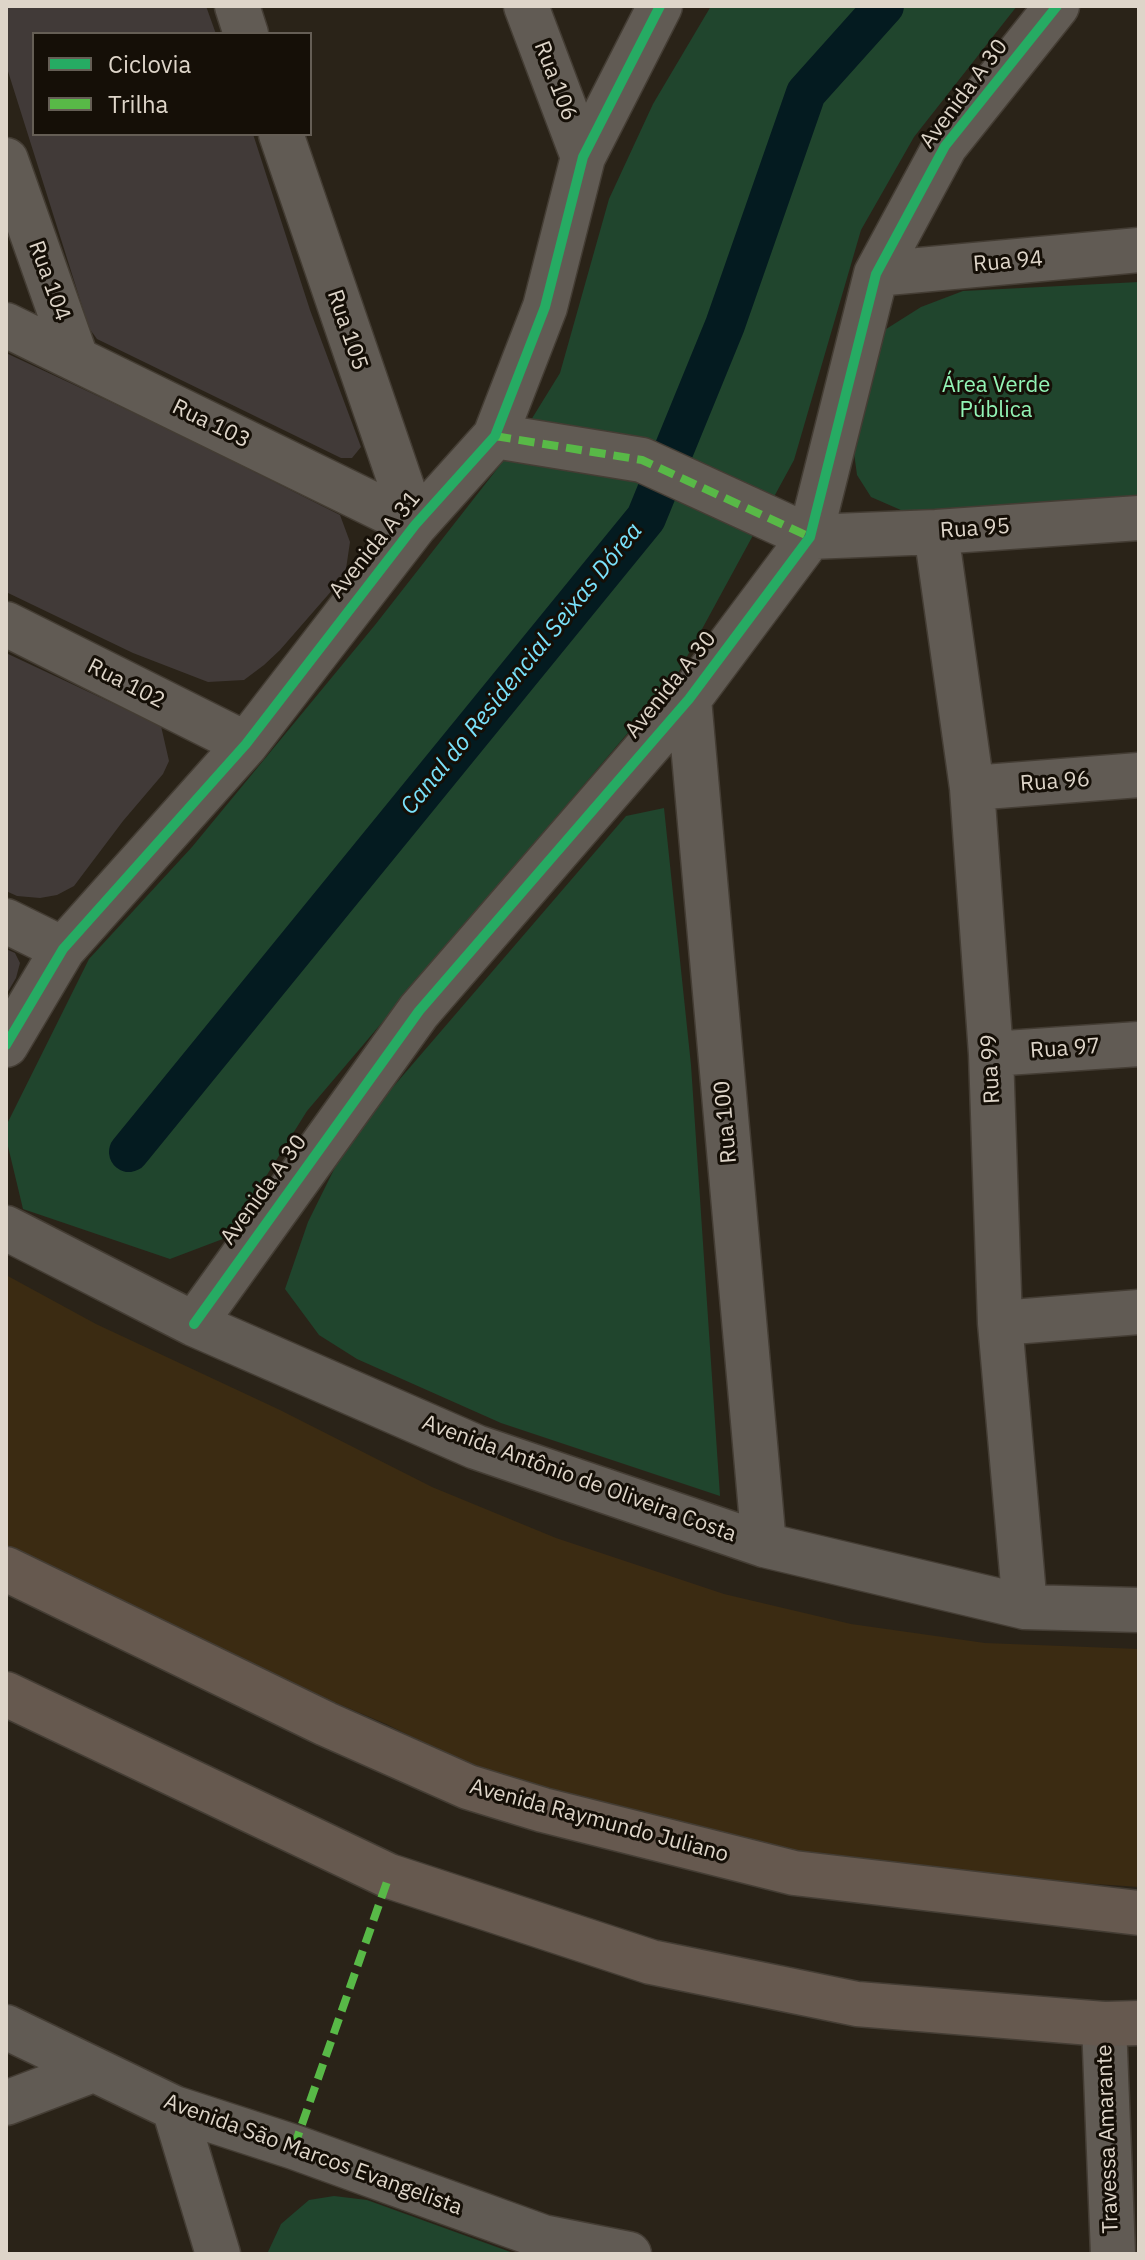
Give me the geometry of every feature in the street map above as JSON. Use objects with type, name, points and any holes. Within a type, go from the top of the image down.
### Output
[{"type":"main road","name":"Avenida Raymundo Juliano","points":[[6,1569],[326,1724],[483,1792],[794,1873],[1139,1913]]},
{"type":"main road","points":[[6,1694],[389,1876],[651,1962],[857,2004],[1122,2023]]},
{"type":"street","points":[[237,6],[245,32]]},
{"type":"street","name":"Rua 106","points":[[526,6],[583,157]]},
{"type":"street","name":"Avenida A 31","points":[[6,1045],[63,949],[246,744],[415,525],[495,436],[545,307],[583,157],[660,6]]},
{"type":"street","name":"Avenida A 30","points":[[194,1324],[419,1011],[689,699],[810,537],[876,274],[945,146],[1057,6]]},
{"type":"street","name":"Rua 105","points":[[282,136],[415,525]]},
{"type":"street","name":"Rua 104","points":[[6,160],[76,358]]},
{"type":"street","name":"Rua 94","points":[[876,274],[1139,250]]},
{"type":"street","name":"Rua 103","points":[[6,325],[415,525]]},
{"type":"street","points":[[495,436],[642,460],[810,537]]},
{"type":"street","name":"Rua 95","points":[[810,537],[1139,518]]},
{"type":"street","name":"Rua 99","points":[[936,532],[972,788],[991,1054],[1000,1323],[1025,1607]]},
{"type":"street","name":"Rua 102","points":[[6,624],[246,744]]},
{"type":"street","name":"Rua 100","points":[[689,699],[764,1545]]},
{"type":"street","name":"Rua 96","points":[[972,788],[1139,775]]},
{"type":"street","points":[[6,921],[63,949]]},
{"type":"street","name":"Rua 97","points":[[991,1054],[1139,1044]]},
{"type":"street","name":"Avenida Antônio de Oliveira Costa","points":[[6,1228],[194,1324],[476,1447],[764,1545],[1025,1607],[1139,1610]]},
{"type":"street","points":[[1000,1323],[1139,1312]]},
{"type":"street","name":"Travessa Amarante","points":[[1113,2254],[1122,2023]]},
{"type":"street","name":"Avenida São Marcos Evangelista","points":[[6,2027],[174,2108],[294,2147],[546,2246],[629,2254]]},
{"type":"street","points":[[6,2103],[93,2070]]},
{"type":"street","points":[[174,2108],[218,2254]]},
{"type":"shaded area","points":[[6,1275],[96,1324],[280,1410],[432,1487],[556,1538],[724,1594],[851,1624],[985,1643],[1139,1649],[1139,1887],[1067,1882],[746,1846],[475,1768],[6,1550]]},
{"type":"green space","points":[[711,6],[1017,6],[914,137],[861,230],[794,460],[677,675],[307,1111],[228,1237],[170,1259],[23,1209],[6,1138],[6,1126],[89,959],[192,847],[375,625],[515,446],[560,373],[609,199],[653,104]]},
{"type":"green space","name":"Área Verde Pública","points":[[1139,282],[1139,495],[910,514],[871,497],[857,475],[852,438],[883,331],[921,307],[963,291]]},
{"type":"green space","points":[[664,808],[691,1065],[720,1496],[501,1423],[357,1359],[319,1335],[285,1289],[308,1222],[350,1137],[626,816]]},
{"type":"green space","points":[[334,2196],[367,2200],[516,2254],[267,2254],[281,2224],[309,2200]]},
{"type":"building","points":[[6,6],[206,6],[215,32],[32,32],[32,136],[254,136],[310,310],[361,447],[352,458],[341,458],[97,339],[89,328],[6,65]]},
{"type":"building","points":[[6,353],[179,434],[340,515],[350,542],[346,569],[334,588],[264,665],[244,680],[208,682],[133,653],[6,592]]},
{"type":"building","points":[[6,653],[161,726],[169,761],[163,774],[74,886],[57,895],[40,898],[17,896],[6,891]]},
{"type":"building","points":[[6,949],[15,953],[20,963],[6,995]]},
{"type":"waterway","name":"Canal do Residencial Seixas Dórea","points":[[129,1152],[646,518],[725,325],[806,93],[884,6]]},
{"type":"marked path","points":[[495,436],[642,460],[810,537]]},
{"type":"marked path","points":[[294,2147],[389,1876]]},
{"type":"cycle path","points":[[6,1045],[63,949],[246,744],[415,525],[495,436],[545,307],[583,157],[660,6]]},
{"type":"cycle path","points":[[194,1324],[419,1011],[689,699],[810,537],[876,274],[945,146],[1057,6]]}]
